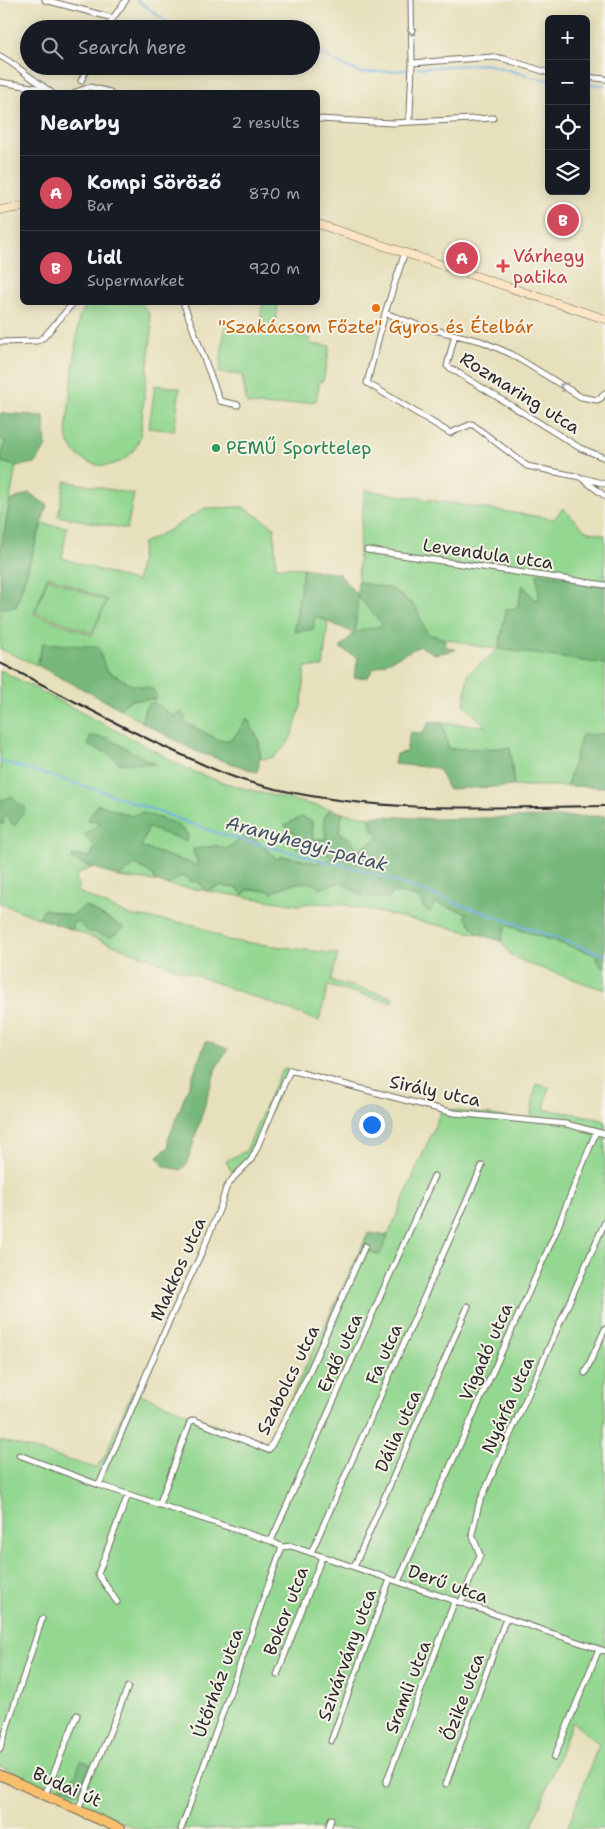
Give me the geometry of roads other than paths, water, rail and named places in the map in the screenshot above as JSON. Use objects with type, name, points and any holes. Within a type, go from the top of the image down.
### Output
[{"type":"main road","points":[[0,210],[20,207]]},
{"type":"main road","points":[[320,225],[605,319]]},
{"type":"main road","name":"Budai út","points":[[0,1775],[120,1829]]},
{"type":"street","points":[[45,0],[113,18],[126,0]]},
{"type":"street","points":[[408,121],[410,114],[412,63],[411,0]]},
{"type":"street","points":[[0,56],[20,69]]},
{"type":"street","points":[[412,63],[493,57],[545,72]]},
{"type":"street","points":[[27,75],[48,90]]},
{"type":"street","points":[[81,81],[84,75]]},
{"type":"street","points":[[590,77],[605,79]]},
{"type":"street","points":[[0,82],[44,90]]},
{"type":"street","points":[[82,90],[90,87],[102,90]]},
{"type":"street","points":[[320,118],[392,122],[493,118]]},
{"type":"street","points":[[405,252],[385,313],[367,383],[450,434],[472,424],[527,466],[605,484]]},
{"type":"street","points":[[0,342],[37,341],[44,337],[71,305]]},
{"type":"street","points":[[184,305],[220,400],[238,405]]},
{"type":"street","points":[[385,313],[426,328],[481,341],[511,354],[581,397],[597,400],[602,398],[605,393]]},
{"type":"street","name":"Rozmaring utca","points":[[455,334],[447,366],[580,448],[605,458]]},
{"type":"street","points":[[580,477],[605,496]]},
{"type":"street","name":"Levendula utca","points":[[367,550],[605,585]]},
{"type":"street","name":"Sirály utca","points":[[290,1070],[454,1112],[566,1124],[605,1134]]},
{"type":"street","name":"Makkos utca","points":[[98,1485],[170,1319],[202,1252],[226,1188],[251,1160],[290,1070]]},
{"type":"street","name":"Vigadó utca","points":[[398,1582],[554,1236],[596,1132]]},
{"type":"street","name":"Fa utca","points":[[311,1553],[482,1166]]},
{"type":"street","name":"Erdő utca","points":[[271,1542],[434,1176]]},
{"type":"street","name":"Nyárfa utca","points":[[458,1601],[480,1555],[472,1534],[479,1504],[605,1222]]},
{"type":"street","name":"Szabolcs utca","points":[[159,1505],[190,1422],[194,1420],[268,1450],[270,1448],[307,1377],[365,1246]]},
{"type":"street","name":"Dália utca","points":[[354,1567],[468,1306]]},
{"type":"street","points":[[585,1373],[605,1329]]},
{"type":"street","points":[[20,1455],[98,1485],[282,1547]]},
{"type":"street","points":[[117,1602],[98,1574],[128,1495]]},
{"type":"street","name":"Derű utca","points":[[282,1547],[291,1546],[602,1650]]},
{"type":"street","name":"Útőrház utca","points":[[181,1829],[282,1547]]},
{"type":"street","name":"Bokor utca","points":[[277,1675],[322,1556]]},
{"type":"street","name":"Szivárvány utca","points":[[331,1741],[390,1579]]},
{"type":"street","name":"Sramli utca","points":[[386,1783],[458,1601]]},
{"type":"street","name":"Őzike utca","points":[[446,1784],[506,1618]]},
{"type":"street","points":[[0,1749],[42,1619]]},
{"type":"street","points":[[554,1758],[602,1650]]},
{"type":"street","points":[[78,1810],[128,1687]]},
{"type":"street","points":[[45,1795],[77,1715]]},
{"type":"street","points":[[328,1829],[331,1819]]},
{"type":"waterway","points":[[137,0],[165,20]]},
{"type":"waterway","points":[[320,53],[337,63],[362,73],[407,70]]},
{"type":"waterway","points":[[418,68],[486,64],[527,75]]},
{"type":"waterway","points":[[531,77],[545,79]]},
{"type":"waterway","points":[[590,84],[605,85]]},
{"type":"waterway","name":"Aranyhegyi-patak","points":[[0,761],[101,791],[223,835],[365,871],[605,955]]},
{"type":"railway","points":[[0,663],[165,747],[239,779],[256,784],[342,801],[386,805],[473,808],[605,806]]},
{"type":"place","name":"Lidl","points":[[563,220]]},
{"type":"place","name":"Kompi Söröző","points":[[462,258]]},
{"type":"place","name":"Várhegy patika","points":[[503,266]]},
{"type":"place","name":"\"Szakácsom Főzte\" Gyros és Ételbár","points":[[376,308]]},
{"type":"place","name":"PEMŰ Sporttelep","points":[[216,448]]}]
